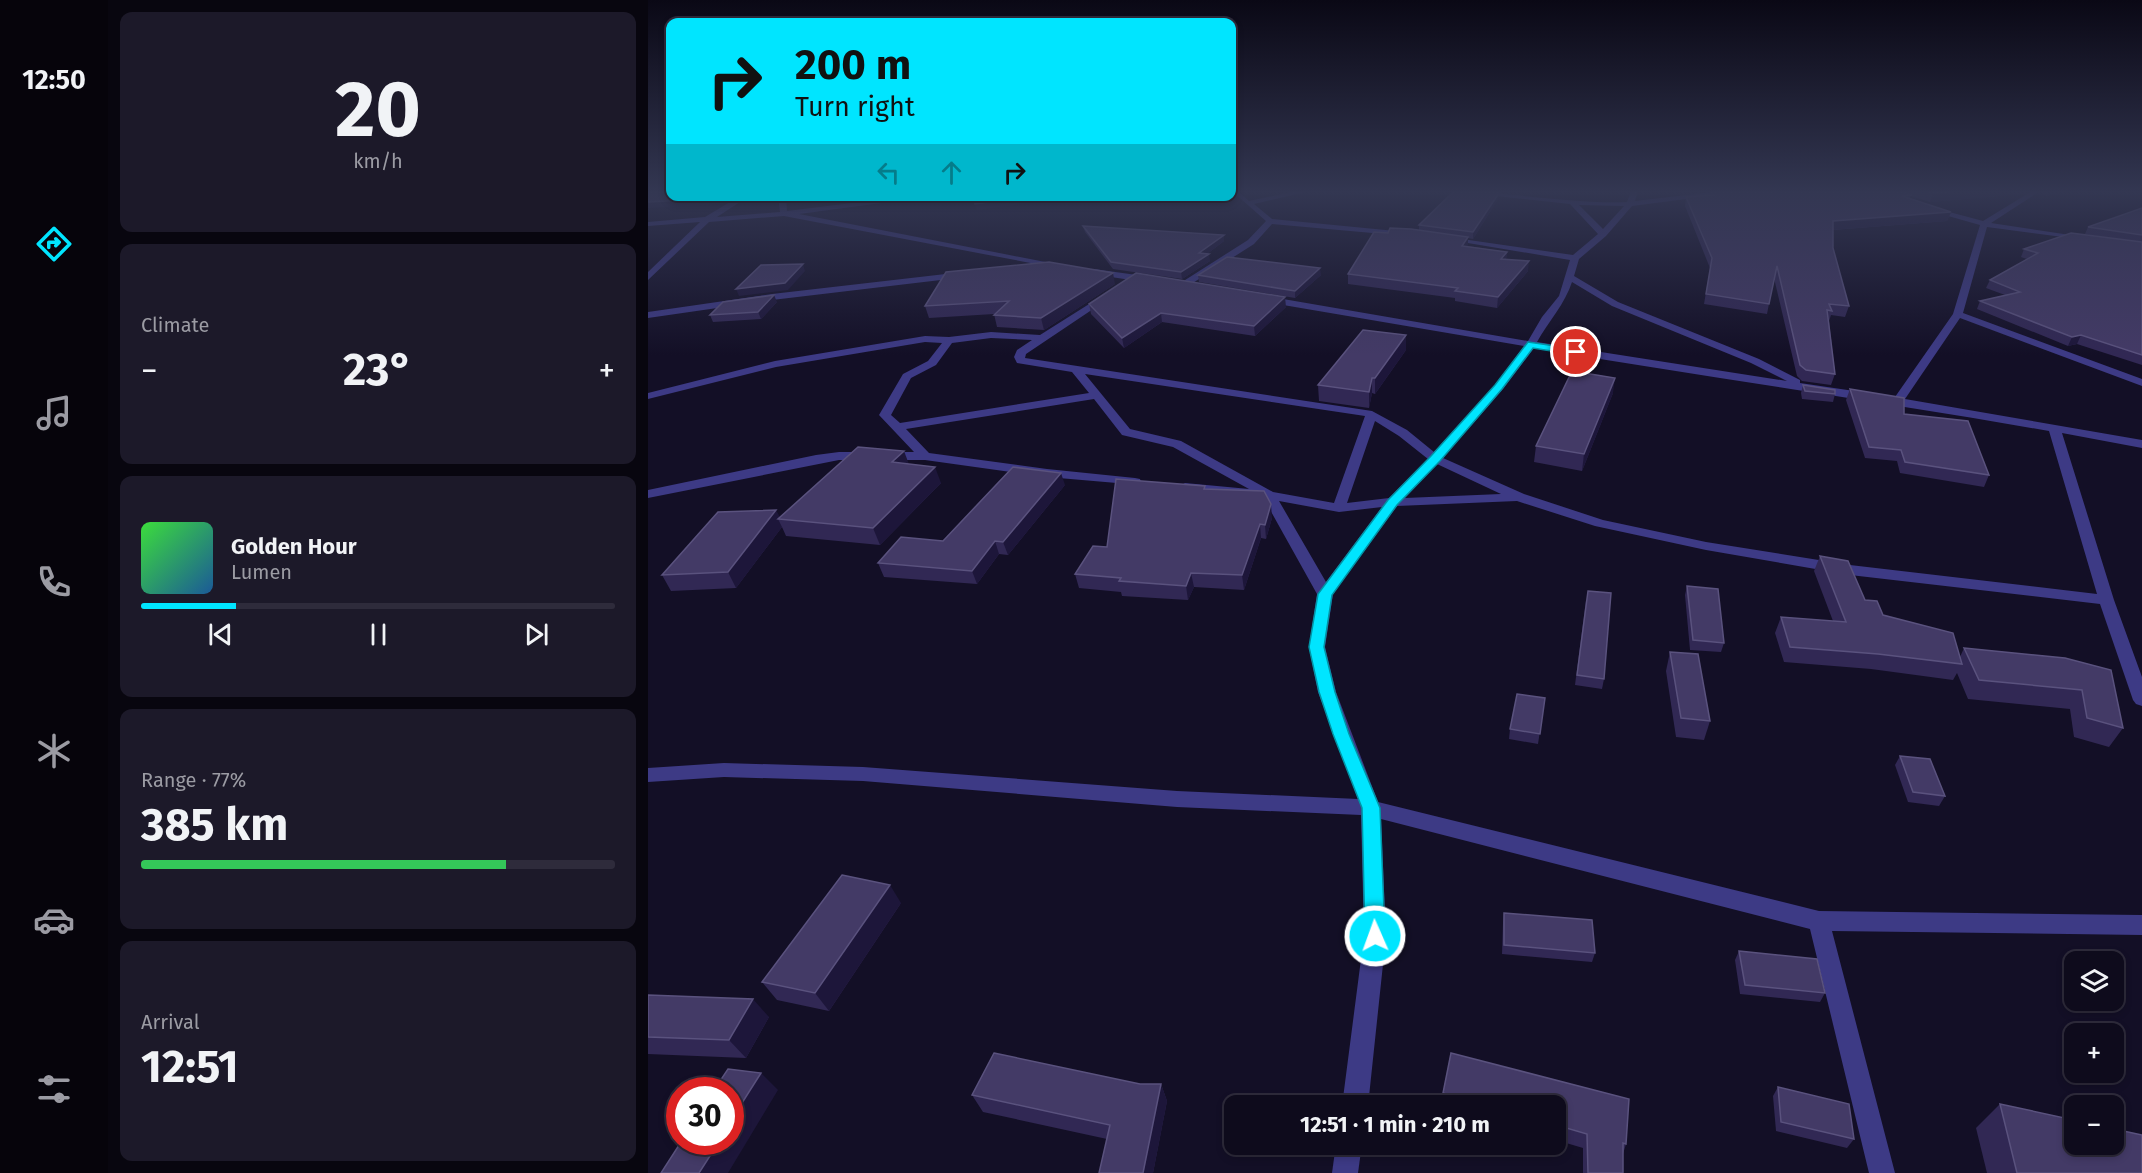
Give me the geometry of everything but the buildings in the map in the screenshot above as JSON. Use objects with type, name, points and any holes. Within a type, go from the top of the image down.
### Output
[{"type":"street","points":[[648,277],[680,246]]},
{"type":"street","points":[[955,246],[1078,269],[1197,286]]},
{"type":"street","points":[[1175,283],[1244,246]]},
{"type":"street","points":[[1492,246],[1575,258]]},
{"type":"street","points":[[1356,1095],[1375,936],[1371,808],[1341,734],[1327,692],[1317,647],[1325,594],[1393,502],[1436,459],[1498,387],[1531,344],[1545,319],[1563,297],[1575,258],[1589,246]]},
{"type":"street","points":[[1898,401],[1958,314],[1978,246]]},
{"type":"street","points":[[1025,269],[1058,265]]},
{"type":"street","points":[[648,315],[772,297],[970,274]]},
{"type":"street","points":[[1568,276],[1614,304],[1755,361],[1807,388]]},
{"type":"street","points":[[1134,278],[1021,352],[1019,357],[1021,361],[1372,414],[1436,459],[1519,497],[1600,523],[1717,548],[1850,570],[2106,600]]},
{"type":"street","points":[[1254,297],[1531,344],[1898,401],[2142,444]]},
{"type":"street","points":[[1958,314],[2142,383]]},
{"type":"street","points":[[648,396],[735,376],[775,363],[844,354],[925,339],[949,340],[992,335],[1041,338]]},
{"type":"street","points":[[926,456],[885,415],[907,376],[932,363],[949,340]]},
{"type":"street","points":[[1077,371],[1126,432],[1177,444],[1269,495],[1325,594]]},
{"type":"street","points":[[898,427],[1097,395]]},
{"type":"street","points":[[1339,508],[1372,414]]},
{"type":"street","points":[[2055,430],[2106,600],[2142,700]]},
{"type":"street","points":[[648,494],[839,456],[926,456],[1047,473],[1147,483]]},
{"type":"street","points":[[1170,485],[1269,495],[1339,508],[1393,502],[1519,497]]},
{"type":"street","points":[[648,776],[724,770],[863,774],[1056,788],[1177,800],[1371,808],[1819,921],[2142,925]]},
{"type":"street","points":[[1819,921],[1881,1173]]},
{"type":"street","points":[[1345,1173],[1347,1155]]},
{"type":"route","points":[[1375,936],[1371,808],[1341,734],[1327,692],[1317,647],[1325,594],[1393,502],[1436,459],[1498,387],[1531,344],[1576,352]]}]
